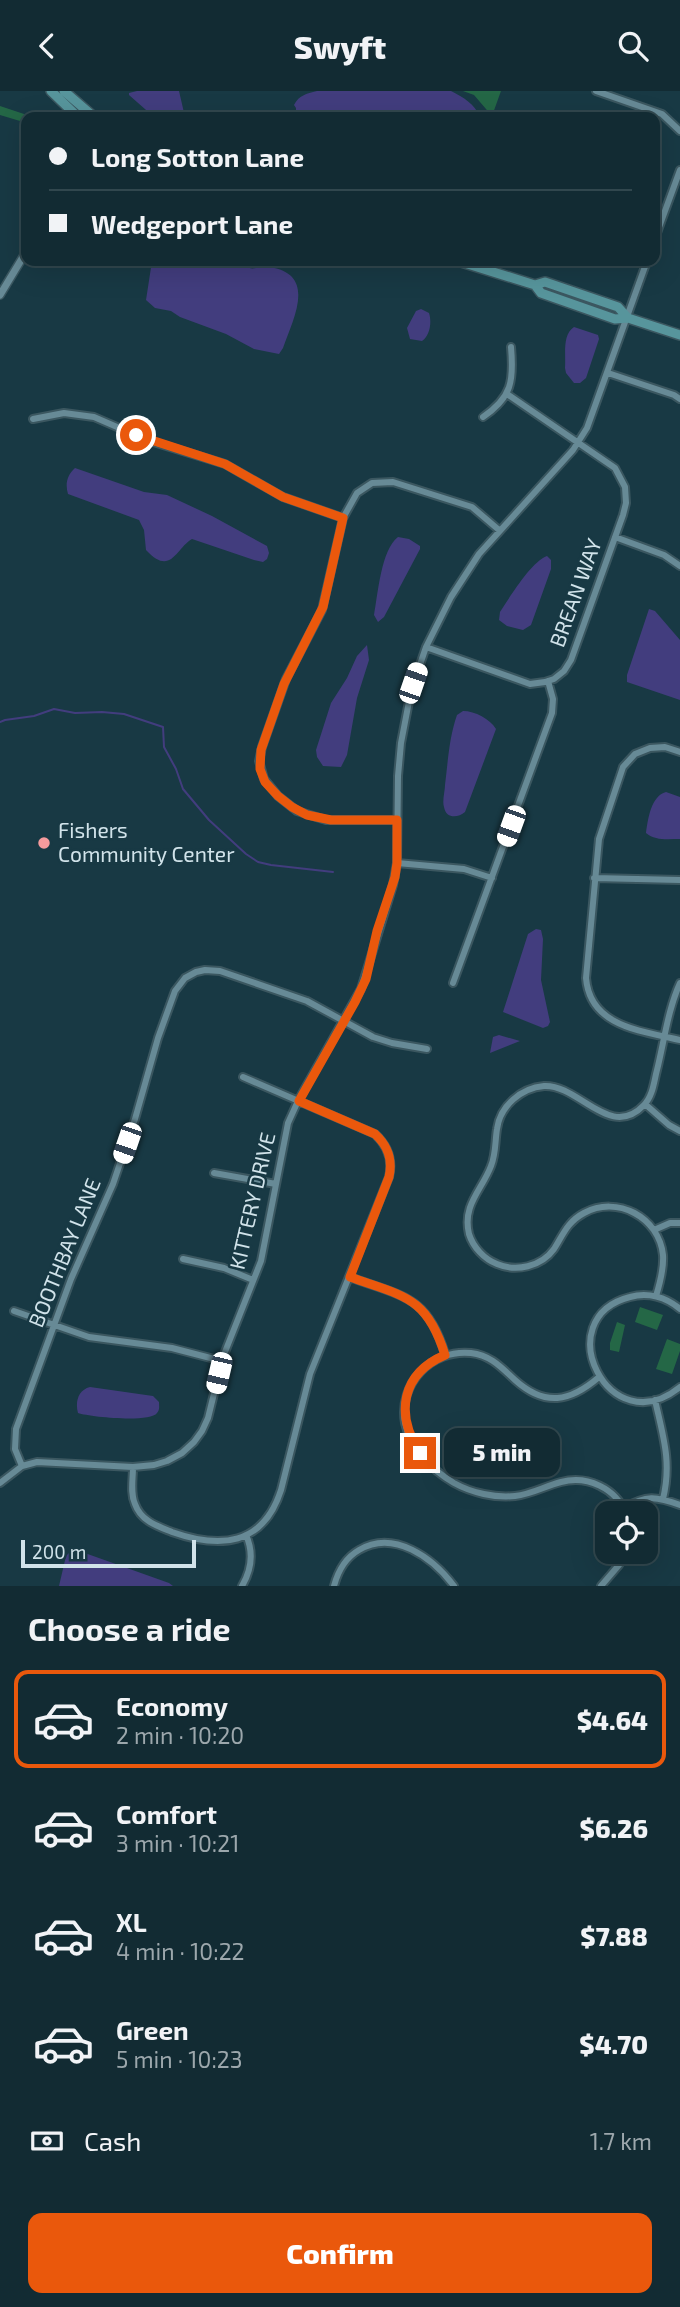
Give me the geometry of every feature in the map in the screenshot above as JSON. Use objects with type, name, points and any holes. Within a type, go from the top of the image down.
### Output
[{"type":"main road","points":[[51,91],[73,112]]},
{"type":"main road","points":[[64,91],[88,112]]},
{"type":"main road","points":[[474,266],[535,285],[545,282],[618,307],[628,317],[680,335]]},
{"type":"street","points":[[596,91],[656,112]]},
{"type":"street","points":[[660,113],[680,131]]},
{"type":"street","points":[[660,225],[680,170]]},
{"type":"street","points":[[0,295],[21,260]]},
{"type":"street","name":"KITTERY DRIVE","points":[[22,1466],[43,1461],[148,1466],[167,1461],[182,1453],[194,1441],[208,1418],[222,1361],[265,1241],[286,1133],[299,1101],[366,979],[377,931],[393,885],[397,863],[398,764],[402,732],[411,691],[426,647],[454,591],[479,554],[579,443],[591,420],[646,266]]},
{"type":"street","points":[[483,417],[497,407],[507,394],[513,376],[511,347]]},
{"type":"street","points":[[608,373],[680,399]]},
{"type":"street","name":"BREAN WAY","points":[[507,394],[615,468],[624,481],[626,503],[571,660],[564,671],[548,681]]},
{"type":"street","points":[[33,419],[64,413],[94,417],[147,440],[225,464],[283,497],[343,518]]},
{"type":"street","points":[[397,820],[331,820],[307,815],[278,796],[265,782],[260,769],[261,750],[284,684],[323,607],[343,518],[354,497],[367,486],[393,482],[462,503],[476,510],[499,530]]},
{"type":"street","points":[[615,537],[659,553],[680,566]]},
{"type":"street","points":[[426,647],[524,683],[548,681],[553,699],[552,713],[453,983]]},
{"type":"street","points":[[680,751],[660,747],[640,751],[625,764],[619,778],[599,836],[586,972],[590,996],[601,1013],[615,1023],[680,1040]]},
{"type":"street","points":[[397,863],[464,869],[492,878]]},
{"type":"street","points":[[594,878],[680,880]]},
{"type":"street","name":"BOOTHBAY LANE","points":[[22,1466],[15,1449],[16,1429],[71,1279],[109,1193],[174,991],[181,982],[196,972],[220,971],[307,1001],[382,1040],[427,1049]]},
{"type":"street","points":[[656,1296],[663,1263],[660,1243],[654,1230],[629,1210],[612,1206],[584,1213],[572,1221],[554,1249],[544,1259],[530,1266],[515,1268],[501,1266],[484,1257],[472,1241],[467,1221],[470,1203],[485,1180],[494,1159],[500,1116],[518,1095],[534,1088],[555,1087],[572,1093],[599,1112],[611,1116],[628,1115],[645,1104],[653,1087],[680,983]]},
{"type":"street","points":[[133,1467],[133,1501],[140,1513],[150,1522],[204,1542],[224,1542],[246,1535],[266,1519],[277,1500],[309,1380],[389,1177],[391,1163],[388,1151],[375,1134],[243,1077]]},
{"type":"street","points":[[645,1104],[680,1131]]},
{"type":"street","points":[[214,1173],[276,1184]]},
{"type":"street","points":[[654,1230],[670,1223],[680,1223]]},
{"type":"street","points":[[183,1259],[221,1268],[253,1280]]},
{"type":"street","points":[[350,1277],[402,1296],[420,1307],[435,1326],[445,1355]]},
{"type":"street","points":[[680,1309],[656,1296],[625,1298],[611,1306],[600,1318],[593,1332],[590,1348],[599,1377],[624,1398],[655,1400],[668,1396],[680,1387]]},
{"type":"street","points":[[14,1311],[89,1337],[172,1348],[222,1361]]},
{"type":"street","points":[[599,1377],[570,1396],[550,1398],[526,1388],[486,1357],[465,1352],[445,1355],[416,1375],[409,1389],[404,1417],[409,1434],[420,1453],[437,1471],[466,1489],[500,1496],[531,1493],[568,1481],[588,1481],[608,1490],[617,1501]]},
{"type":"street","points":[[655,1400],[668,1460],[663,1499]]},
{"type":"street","points":[[0,1483],[22,1466]]},
{"type":"street","points":[[640,1501],[663,1499],[680,1505]]},
{"type":"street","points":[[242,1586],[250,1571],[251,1560],[250,1544],[246,1535]]},
{"type":"street","points":[[334,1586],[340,1570],[352,1554],[366,1546],[385,1542],[404,1546],[422,1555],[454,1586]]},
{"type":"street","points":[[601,1586],[620,1564]]},
{"type":"green space","points":[[463,91],[501,91],[493,112],[489,112],[474,95]]},
{"type":"green space","points":[[0,106],[21,113],[21,122],[20,121],[0,115]]},
{"type":"green space","points":[[640,1307],[663,1315],[657,1330],[635,1322]]},
{"type":"green space","points":[[617,1322],[625,1325],[619,1352],[610,1350]]},
{"type":"green space","points":[[667,1339],[680,1344],[672,1374],[656,1369]]},
{"type":"shaded area","points":[[179,91],[184,112],[148,112],[129,93]]},
{"type":"shaded area","points":[[317,91],[451,91],[472,104],[478,112],[296,112],[294,105],[303,95]]},
{"type":"shaded area","points":[[151,266],[269,267],[284,271],[298,288],[296,311],[279,354],[254,349],[171,311],[155,308],[146,300]]},
{"type":"shaded area","points":[[421,309],[429,313],[430,320],[429,332],[422,341],[410,339],[407,328],[416,311]]},
{"type":"shaded area","points":[[574,327],[598,335],[599,339],[586,378],[580,383],[574,383],[565,368],[566,340]]},
{"type":"shaded area","points":[[75,468],[144,492],[167,495],[212,516],[267,546],[267,559],[263,562],[254,560],[192,539],[167,561],[154,558],[146,550],[144,530],[139,520],[68,494],[67,480]]},
{"type":"shaded area","points":[[398,537],[409,539],[420,546],[420,549],[384,617],[378,622],[374,615],[381,573],[392,543]]},
{"type":"shaded area","points":[[547,556],[551,560],[551,569],[531,625],[523,630],[507,626],[499,620],[500,612],[528,572]]},
{"type":"shaded area","points":[[649,609],[655,611],[680,640],[680,700],[627,682]]},
{"type":"shaded area","points":[[367,645],[369,660],[357,698],[347,755],[341,767],[323,766],[316,750],[331,703],[357,656]]},
{"type":"shaded area","points":[[463,711],[482,716],[496,729],[465,812],[453,816],[445,811],[443,799],[452,732],[457,715]]},
{"type":"shaded area","points":[[666,792],[680,797],[680,839],[658,838],[646,833],[654,803]]},
{"type":"shaded area","points":[[536,929],[541,930],[543,939],[541,980],[550,1022],[543,1028],[503,1012],[528,934]]},
{"type":"shaded area","points":[[499,1035],[520,1041],[490,1053],[493,1037]]},
{"type":"shaded area","points":[[90,1387],[153,1396],[159,1402],[159,1411],[143,1418],[78,1413],[78,1397]]},
{"type":"shaded area","points":[[70,1552],[82,1552],[173,1586],[59,1586],[66,1556]]},
{"type":"waterway","points":[[0,722],[34,716],[54,709],[75,713],[124,714],[163,727],[164,747],[183,789],[209,820],[246,854],[258,862],[271,865],[333,872]]},
{"type":"place","name":"Fishers Community Center","points":[[44,843]]},
{"type":"route","points":[[136,435],[225,464],[283,497],[343,518],[323,607],[286,679],[259,761],[262,776],[268,785],[297,811],[331,820],[397,820],[395,877],[377,931],[366,979],[299,1101],[375,1134],[384,1143],[389,1154],[389,1177],[350,1277],[408,1299],[427,1314],[439,1335],[445,1355],[416,1375],[405,1403],[405,1425],[420,1453]]}]
